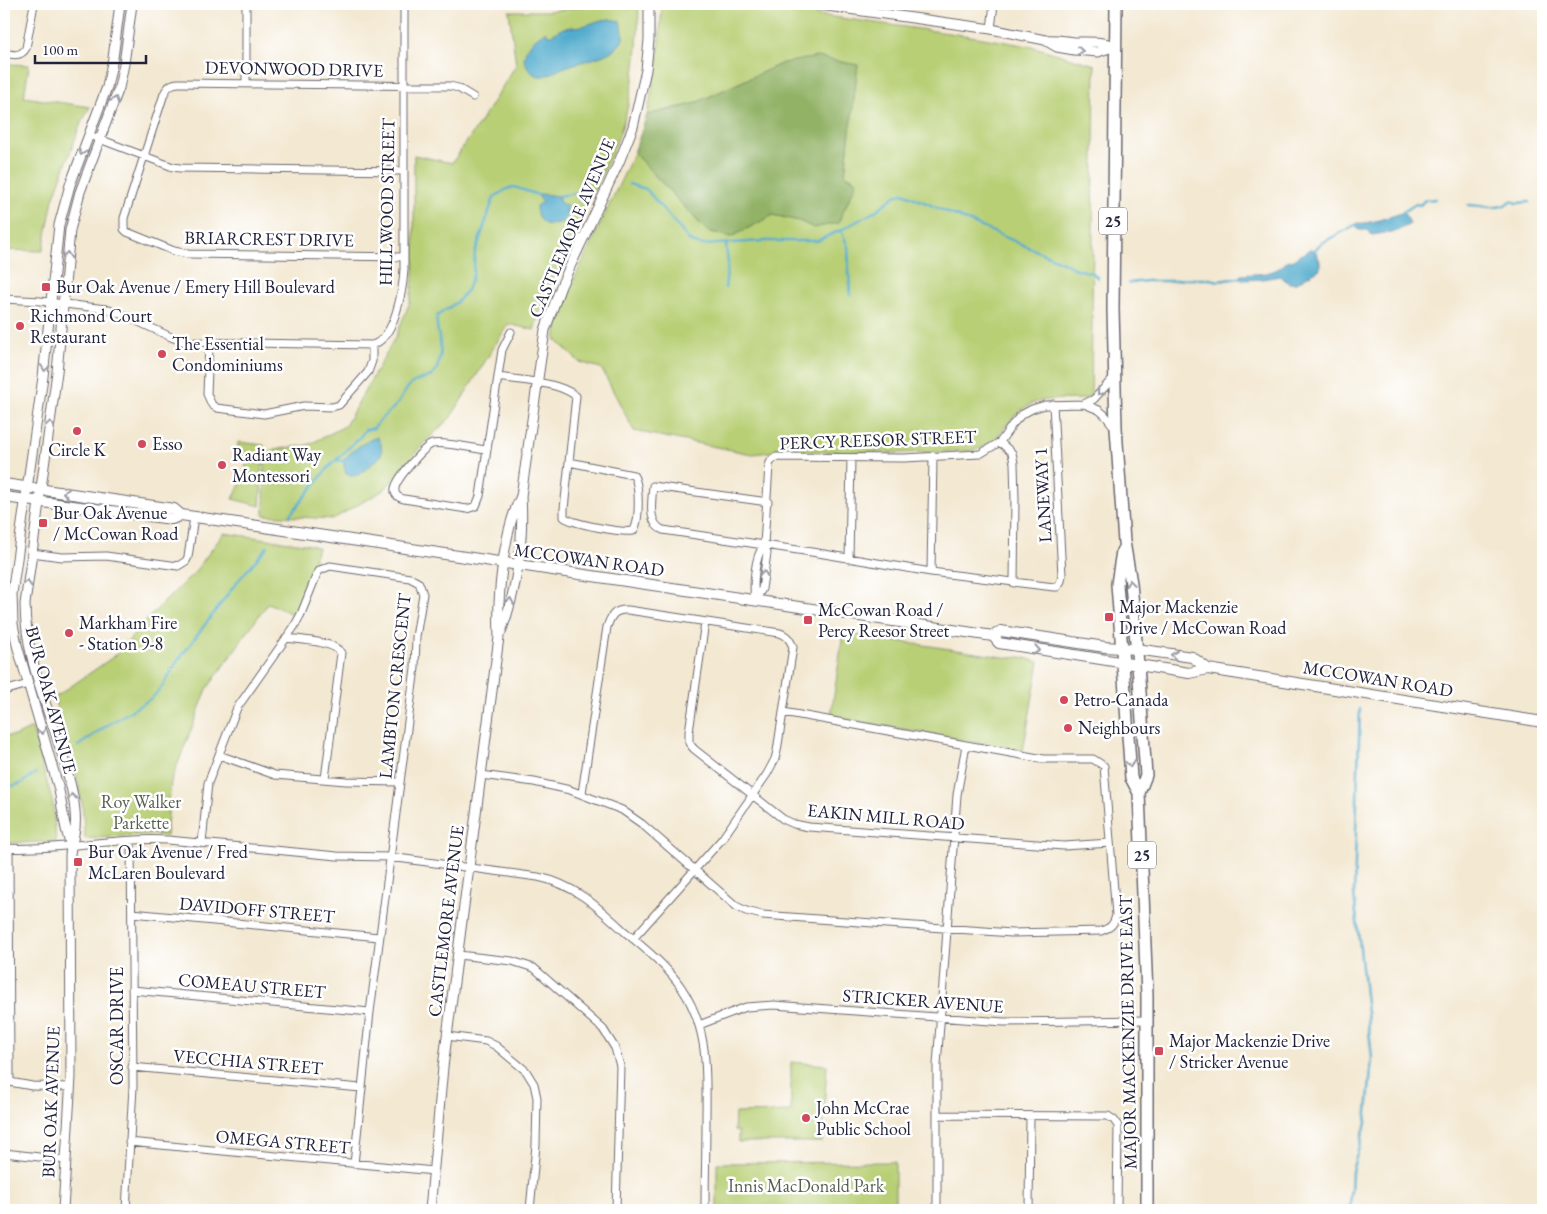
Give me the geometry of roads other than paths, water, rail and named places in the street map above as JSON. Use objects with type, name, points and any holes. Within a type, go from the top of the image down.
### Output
[{"type":"main road","name":"MAJOR MACKENZIE DRIVE EAST","points":[[1116,4],[1114,377],[1124,542],[1131,583],[1146,774],[1140,794],[1147,1020],[1147,1210]]},
{"type":"main road","name":"MCCOWAN ROAD","points":[[4,484],[174,509],[181,515],[194,517],[333,536],[504,564],[993,636],[1001,631],[1105,647],[1122,647],[1192,657],[1208,669]]},
{"type":"main road","name":"MCCOWAN ROAD","points":[[4,498],[172,519],[181,515]]},
{"type":"main road","name":"MAJOR MACKENZIE DRIVE EAST","points":[[1124,542],[1117,584],[1122,663],[1131,778],[1140,794]]},
{"type":"main road","name":"MCCOWAN ROAD","points":[[993,636],[999,643],[1122,663],[1188,673],[1208,669],[1543,722]]},
{"type":"street","points":[[4,53],[18,55],[24,52],[34,4]]},
{"type":"street","name":"BUR OAK AVENUE","points":[[71,845],[66,833],[60,792],[14,635],[12,588],[43,377],[56,245],[61,214],[70,185],[103,100],[111,72],[120,4]]},
{"type":"street","name":"BUR OAK AVENUE","points":[[63,1210],[70,1087],[71,845],[75,833],[73,797],[31,651],[26,628],[25,604],[57,372],[71,222],[80,192],[113,106],[122,75],[132,4]]},
{"type":"street","points":[[246,4],[246,84]]},
{"type":"street","name":"HILLWOOD STREET","points":[[372,344],[377,343],[384,337],[394,317],[403,283],[404,4]]},
{"type":"street","name":"CASTLEMORE AVENUE","points":[[499,637],[509,611],[517,565],[523,523],[521,496],[544,339],[553,306],[622,155],[636,116],[647,65],[649,4]]},
{"type":"street","points":[[813,4],[846,6],[990,29],[1045,40],[1057,47],[1074,50],[1098,52],[1115,46]]},
{"type":"street","points":[[990,29],[994,4]]},
{"type":"street","name":"DEVONWOOD DRIVE","points":[[144,156],[164,94],[166,89],[172,84],[454,86],[473,97]]},
{"type":"street","points":[[89,135],[180,168],[403,170]]},
{"type":"street","name":"BRIARCREST DRIVE","points":[[144,156],[124,218],[124,229],[133,235],[169,249],[194,254],[404,257]]},
{"type":"street","points":[[4,299],[63,303],[106,309],[178,340],[208,343],[372,344],[372,361],[368,372],[339,405],[332,407],[301,406],[264,414],[223,409],[212,405],[207,394],[208,343]]},
{"type":"street","points":[[487,450],[438,444],[429,446],[399,480],[394,488],[396,496],[404,499],[471,509],[479,502],[487,450],[502,350],[511,332]]},
{"type":"street","points":[[498,377],[559,387],[576,396],[564,509],[564,517],[577,523],[621,531],[633,531],[637,524],[638,484],[633,475],[569,462]]},
{"type":"street","points":[[1084,404],[1094,399],[1114,377]]},
{"type":"street","name":"PERCY REESOR STREET","points":[[755,600],[762,589],[767,553],[764,546],[769,465],[773,459],[780,456],[851,458],[933,457],[980,454],[1000,442],[1021,415],[1038,406],[1053,404],[1084,404],[1106,415],[1116,428]]},
{"type":"street","name":"LANEWAY 1","points":[[1014,583],[1054,588],[1060,584],[1062,575],[1053,404]]},
{"type":"street","points":[[768,502],[653,486],[652,519],[659,529],[931,572],[1014,583],[1014,463],[1012,453],[1000,442]]},
{"type":"street","points":[[931,572],[933,457]]},
{"type":"street","points":[[850,559],[851,458]]},
{"type":"street","name":"CASTLEMORE AVENUE","points":[[430,1210],[448,1036],[499,637],[498,608],[510,523],[521,496]]},
{"type":"street","points":[[32,553],[62,557],[106,556],[178,566],[186,561],[188,557],[194,517]]},
{"type":"street","name":"LAMBTON CRESCENT","points":[[202,843],[207,787],[237,708],[301,614],[316,574],[325,567],[330,566],[410,578],[419,584],[423,594],[416,637],[415,668],[379,937],[354,1164]]},
{"type":"street","points":[[582,793],[607,627],[612,615],[619,610],[628,610],[780,633],[791,641],[793,647],[775,758],[731,828],[633,938]]},
{"type":"street","name":"EAKIN MILL ROAD","points":[[705,622],[689,743],[694,750],[783,819],[802,826],[954,838],[1064,846],[1110,843]]},
{"type":"street","points":[[286,638],[330,644],[341,653],[325,779]]},
{"type":"street","points":[[4,691],[28,684]]},
{"type":"street","points":[[481,775],[560,787],[582,793],[622,810],[642,824],[736,906],[762,915],[1012,933],[1101,931],[1110,928],[1114,923],[1116,915],[1104,766],[1098,761],[1044,759],[783,712]]},
{"type":"street","points":[[937,1210],[937,1065],[957,795],[966,745]]},
{"type":"street","points":[[219,755],[266,773],[355,782],[400,782]]},
{"type":"street","points":[[70,1087],[32,1086],[7,1082],[6,848],[157,840],[337,856],[390,858],[538,877],[560,884],[589,900],[667,970],[691,1004],[700,1025],[706,1064],[705,1210]]},
{"type":"street","name":"OSCAR DRIVE","points":[[126,1210],[133,1094],[131,841]]},
{"type":"street","name":"DAVIDOFF STREET","points":[[132,913],[379,937]]},
{"type":"street","points":[[458,954],[512,961],[534,968],[603,1029],[612,1041],[620,1066],[616,1210]]},
{"type":"street","name":"COMEAU STREET","points":[[132,990],[370,1012]]},
{"type":"street","name":"STRICKER AVENUE","points":[[700,1025],[733,1011],[756,1006],[774,1005],[1004,1022],[1147,1020]]},
{"type":"street","points":[[448,1036],[486,1041],[496,1046],[526,1071],[534,1084],[537,1098],[530,1210]]},
{"type":"street","name":"VECCHIA STREET","points":[[132,1067],[361,1088]]},
{"type":"street","points":[[938,1115],[1103,1115],[1114,1120],[1118,1130],[1117,1210]]},
{"type":"street","points":[[1029,1210],[1030,1116]]},
{"type":"street","name":"OMEGA STREET","points":[[129,1142],[434,1171]]},
{"type":"street","points":[[4,1153],[66,1160]]},
{"type":"water","points":[[610,19],[620,21],[623,35],[621,43],[603,56],[542,76],[534,74],[526,65],[524,60],[528,47],[546,31],[548,35],[551,35],[563,28],[583,26]]},
{"type":"water","points":[[538,195],[559,196],[559,202],[567,206],[567,216],[563,222],[548,225],[540,220],[537,215],[536,206],[542,202]]},
{"type":"water","points":[[1403,212],[1410,224],[1397,231],[1372,235],[1367,230],[1359,230],[1355,225],[1357,223],[1380,220]]},
{"type":"water","points":[[1310,249],[1315,250],[1320,261],[1320,269],[1296,283],[1289,283],[1280,276],[1263,279],[1242,280],[1239,278],[1241,275],[1261,274],[1278,269],[1288,260],[1292,261]]},
{"type":"water","points":[[377,437],[381,446],[381,456],[360,474],[354,476],[346,474],[343,461],[358,447]]},
{"type":"waterway","points":[[629,184],[646,189],[691,242],[702,245],[763,241],[817,241],[874,212],[895,196],[903,193],[1073,268],[1092,273],[1098,278]]},
{"type":"waterway","points":[[290,515],[328,468],[365,430],[374,428],[398,403],[409,386],[435,373],[440,356],[437,316],[457,302],[467,290],[473,275],[475,253],[494,197],[514,187],[538,195]]},
{"type":"waterway","points":[[559,196],[588,191]]},
{"type":"waterway","points":[[1403,212],[1416,204],[1420,205],[1425,200],[1435,199]]},
{"type":"waterway","points":[[1468,205],[1496,207],[1511,201],[1517,203],[1530,202]]},
{"type":"waterway","points":[[1315,250],[1320,244],[1355,225]]},
{"type":"waterway","points":[[841,230],[848,247],[850,295]]},
{"type":"waterway","points":[[725,288],[728,263],[726,245]]},
{"type":"waterway","points":[[1129,283],[1184,279],[1211,279],[1218,281],[1239,278]]},
{"type":"waterway","points":[[336,460],[343,461]]},
{"type":"waterway","points":[[78,746],[106,726],[152,698],[162,687],[177,662],[237,582],[268,546]]},
{"type":"waterway","points":[[1350,1210],[1352,1171],[1366,1123],[1372,1058],[1354,894],[1360,709]]},
{"type":"waterway","points":[[4,788],[20,784],[36,773]]},
{"type":"place","name":"Bur Oak Avenue / Emery Hill Boulevard","points":[[46,287]]},
{"type":"place","name":"Richmond Court Restaurant","points":[[20,326]]},
{"type":"place","name":"The Essential Condominiums","points":[[162,354]]},
{"type":"place","name":"Circle K","points":[[77,431]]},
{"type":"place","name":"Esso","points":[[142,444]]},
{"type":"place","name":"Radiant Way Montessori","points":[[222,465]]},
{"type":"place","name":"Bur Oak Avenue / McCowan Road","points":[[43,523]]},
{"type":"place","name":"Major Mackenzie Drive / McCowan Road","points":[[1109,617]]},
{"type":"place","name":"McCowan Road / Percy Reesor Street","points":[[808,620]]},
{"type":"place","name":"Markham Fire - Station 9-8","points":[[69,633]]},
{"type":"place","name":"Petro-Canada","points":[[1064,700]]},
{"type":"place","name":"Neighbours","points":[[1068,728]]},
{"type":"place","name":"Bur Oak Avenue / Fred McLaren Boulevard","points":[[78,862]]},
{"type":"place","name":"Major Mackenzie Drive / Stricker Avenue","points":[[1159,1051]]},
{"type":"place","name":"John McCrae Public School","points":[[806,1118]]},
{"type":"park label","name":"Roy Walker Parkette","points":[[141,812]]},
{"type":"park label","name":"Innis MacDonald Park","points":[[806,1186]]}]
